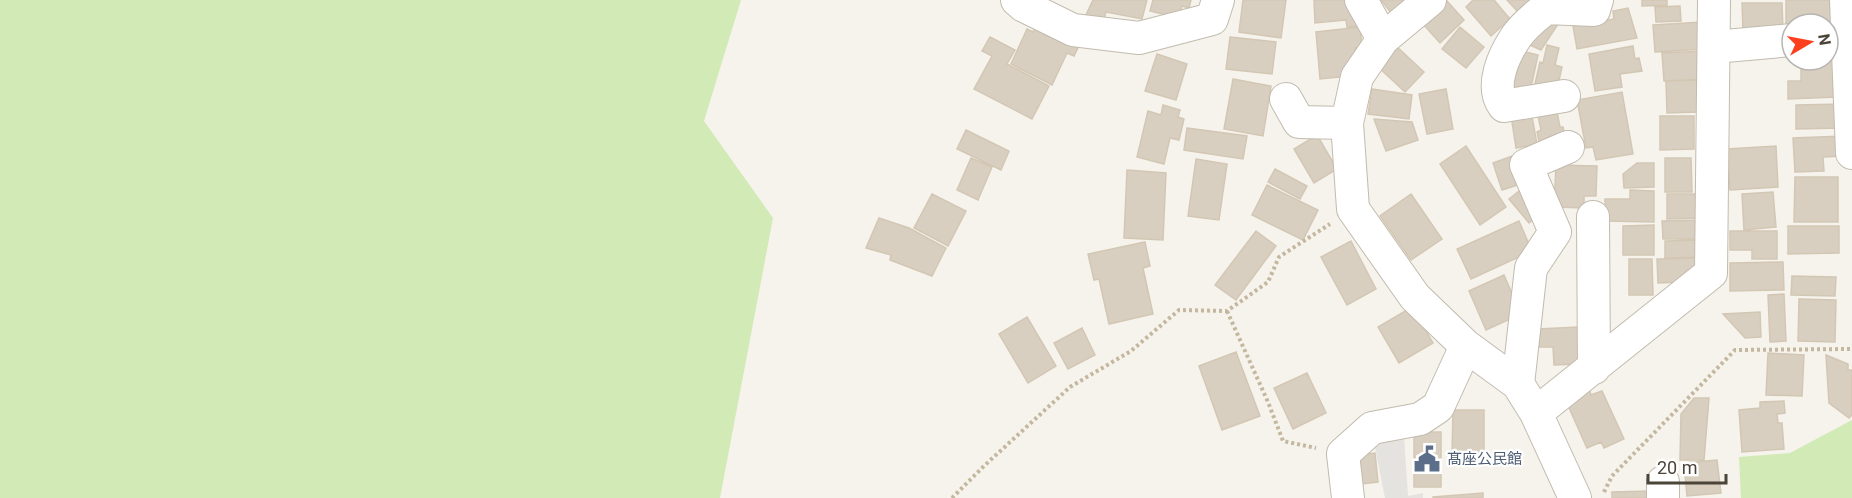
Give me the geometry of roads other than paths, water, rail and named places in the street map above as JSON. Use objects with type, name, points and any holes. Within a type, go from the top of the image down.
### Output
[{"type":"street","points":[[1017,0],[1024,6],[1073,30],[1139,38],[1212,19],[1218,0]]},
{"type":"street","points":[[1361,0],[1383,39]]},
{"type":"street","points":[[1430,0],[1383,39],[1357,76],[1347,123],[1353,209],[1415,297],[1466,346],[1518,384],[1536,413],[1575,498]]},
{"type":"street","points":[[1564,96],[1504,106],[1499,99],[1498,71],[1516,36],[1546,8],[1594,10],[1597,0]]},
{"type":"street","points":[[1536,413],[1711,273],[1714,0]]},
{"type":"street","points":[[1846,0],[1842,36],[1852,153]]},
{"type":"street","points":[[1714,47],[1780,41]]},
{"type":"street","points":[[1286,99],[1299,122],[1347,123]]},
{"type":"street","points":[[1518,384],[1531,268],[1555,232],[1526,165],[1568,147]]},
{"type":"street","points":[[1593,217],[1594,368]]},
{"type":"street","points":[[1348,498],[1343,454],[1372,428],[1420,419],[1438,407],[1466,346]]},
{"type":"place","name":"髙座公民館","points":[[1427,459]]}]
